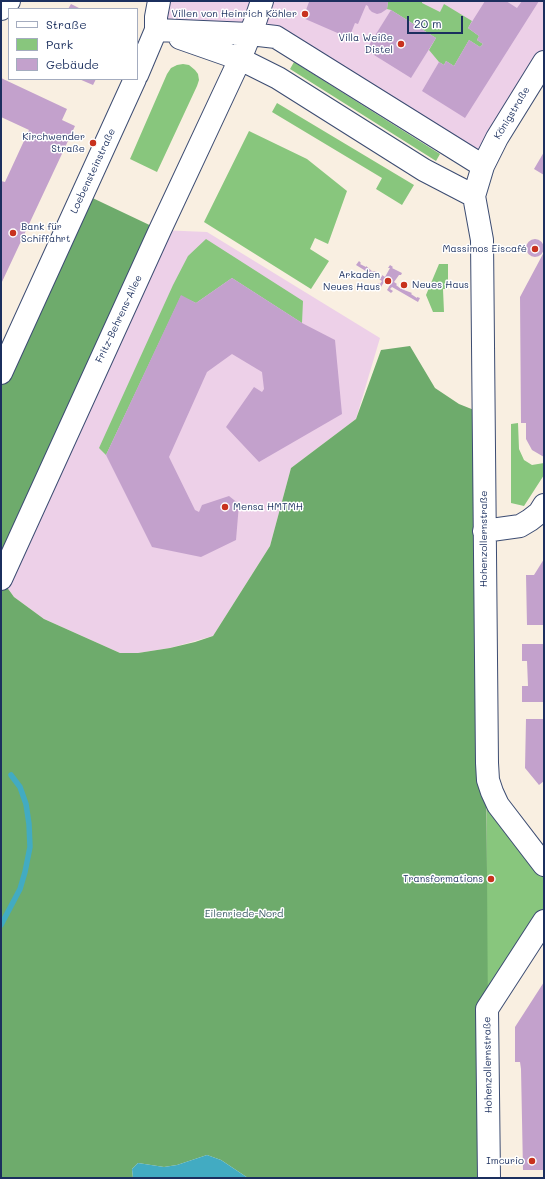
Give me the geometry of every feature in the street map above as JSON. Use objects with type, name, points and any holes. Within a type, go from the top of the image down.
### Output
[{"type":"street","points":[[1,9],[9,1]]},
{"type":"street","name":"Fritz-Behrens-Allee","points":[[1,579],[160,230],[240,59],[262,1]]},
{"type":"street","points":[[154,12],[250,34],[276,37],[483,166],[474,196],[424,170],[283,81],[154,12]]},
{"type":"street","points":[[138,72],[154,12]]},
{"type":"street","name":"Königstraße","points":[[483,166],[502,128],[544,62]]},
{"type":"street","name":"Loebensteinstraße","points":[[1,373],[135,80]]},
{"type":"street","name":"Hohenzollernstraße","points":[[474,196],[482,240],[484,531],[488,780],[498,805],[544,865]]},
{"type":"street","points":[[484,531],[520,526],[530,520],[544,505]]},
{"type":"street","name":"Hohenzollernstraße","points":[[489,1178],[487,1009],[544,921]]},
{"type":"shaded area","points":[[159,1],[544,1],[544,62],[483,166],[276,37],[220,33],[156,17]]},
{"type":"shaded area","points":[[160,230],[207,232],[380,338],[356,419],[291,468],[270,546],[213,636],[170,648],[138,653],[120,653],[44,619],[14,597],[1,579]]},
{"type":"green space","points":[[388,1],[422,1],[422,3],[440,12],[444,4],[472,21],[468,28],[479,36],[477,40],[483,44],[480,47],[469,40],[454,66],[446,61],[444,65],[439,62],[429,50],[436,38],[387,9]]},
{"type":"green space","points":[[294,62],[440,154],[436,161],[290,69]]},
{"type":"green space","points":[[183,64],[189,65],[195,70],[198,74],[199,80],[157,172],[130,159],[167,74],[171,68]]},
{"type":"green space","points":[[277,103],[414,185],[402,205],[376,189],[382,178],[272,112]]},
{"type":"green space","points":[[249,131],[307,159],[347,191],[328,244],[315,238],[310,249],[329,261],[311,289],[204,222]]},
{"type":"green space","points":[[82,193],[160,230],[1,579],[1,373]]},
{"type":"green space","points":[[206,239],[303,301],[302,323],[232,278],[196,303],[181,296],[106,455],[99,448],[173,285],[188,256]]},
{"type":"green space","points":[[439,264],[448,264],[448,289],[443,289],[444,312],[433,312],[426,295]]},
{"type":"green space","name":"Eilenriede-Nord","points":[[410,346],[435,388],[459,404],[484,414],[489,1178],[248,1178],[221,1160],[207,1155],[177,1165],[164,1167],[138,1163],[132,1169],[133,1178],[1,1178],[1,579],[14,597],[44,619],[120,653],[138,653],[170,648],[213,636],[270,546],[291,468],[356,419],[381,350]]},
{"type":"green space","points":[[518,423],[519,449],[524,460],[532,465],[544,463],[544,475],[524,506],[511,503],[511,424]]},
{"type":"green space","points":[[487,763],[544,865],[544,921],[487,1009]]},
{"type":"water","points":[[207,1155],[221,1160],[248,1178],[133,1178],[132,1169],[138,1163],[164,1167],[177,1165]]},
{"type":"building","points":[[307,1],[388,2],[387,9],[377,14],[372,12],[366,5],[358,24],[355,23],[349,38],[303,18],[309,2]]},
{"type":"building","points":[[485,1],[506,1],[517,8],[522,1],[539,1],[465,118],[422,91],[439,62],[444,65],[446,61],[454,66],[469,40],[480,47],[483,44],[477,40],[479,36],[468,28]]},
{"type":"building","points":[[71,4],[79,8],[69,8]]},
{"type":"building","name":"Villa Weiße Distel","points":[[391,10],[436,38],[411,78],[366,50]]},
{"type":"building","points":[[1,78],[67,109],[62,120],[75,126],[1,284],[1,181],[5,182],[29,130],[1,117]]},
{"type":"building","points":[[81,80],[96,80],[93,85]]},
{"type":"building","points":[[544,152],[544,175],[534,169]]},
{"type":"building","name":"Massimos Eiscafé","points":[[535,239],[541,242],[544,248],[541,254],[535,257],[529,254],[526,248],[529,242]]},
{"type":"building","points":[[544,252],[544,457],[532,450],[526,439],[526,423],[521,423],[520,297]]},
{"type":"building","name":"Arkaden Neues Haus","points":[[359,261],[361,263],[360,264],[366,266],[373,272],[377,272],[376,273],[382,277],[382,275],[385,277],[390,265],[393,267],[392,268],[402,273],[394,282],[401,289],[402,287],[405,289],[404,290],[412,293],[411,294],[417,298],[420,298],[418,302],[392,287],[390,289],[393,291],[391,293],[387,290],[390,285],[384,282],[381,287],[377,285],[382,281],[356,265]]},
{"type":"building","points":[[232,278],[302,323],[335,340],[342,414],[259,462],[226,427],[254,387],[262,392],[264,389],[262,372],[232,354],[207,372],[169,457],[195,510],[199,512],[202,505],[229,496],[239,504],[236,540],[201,557],[152,547],[106,455],[181,295],[196,303]]},
{"type":"building","points":[[544,559],[544,625],[527,625],[526,575],[534,575]]},
{"type":"building","points":[[522,644],[544,644],[544,702],[522,702],[522,686],[528,686],[527,661],[522,661]]},
{"type":"building","points":[[526,719],[544,719],[544,781],[539,785],[525,768]]},
{"type":"building","points":[[544,982],[544,1170],[523,1170],[521,1069],[520,1062],[515,1062],[515,1027]]},
{"type":"waterway","points":[[1,925],[20,889],[30,847],[26,804],[20,787],[11,775]]},
{"type":"place","name":"Villen von Heinrich Köhler","points":[[305,14]]},
{"type":"place","name":"Villa Weiße Distel","points":[[401,44]]},
{"type":"place","name":"Kirchwender Straße","points":[[93,143]]},
{"type":"place","name":"Bank für Schiffahrt","points":[[13,233]]},
{"type":"place","name":"Massimos Eiscafé","points":[[535,249]]},
{"type":"place","name":"Arkaden Neues Haus","points":[[388,281]]},
{"type":"place","name":"Neues Haus","points":[[404,285]]},
{"type":"place","name":"Mensa HMTMH","points":[[225,507]]},
{"type":"place","name":"Transformations","points":[[491,879]]},
{"type":"place","name":"Imcurio","points":[[532,1161]]}]
